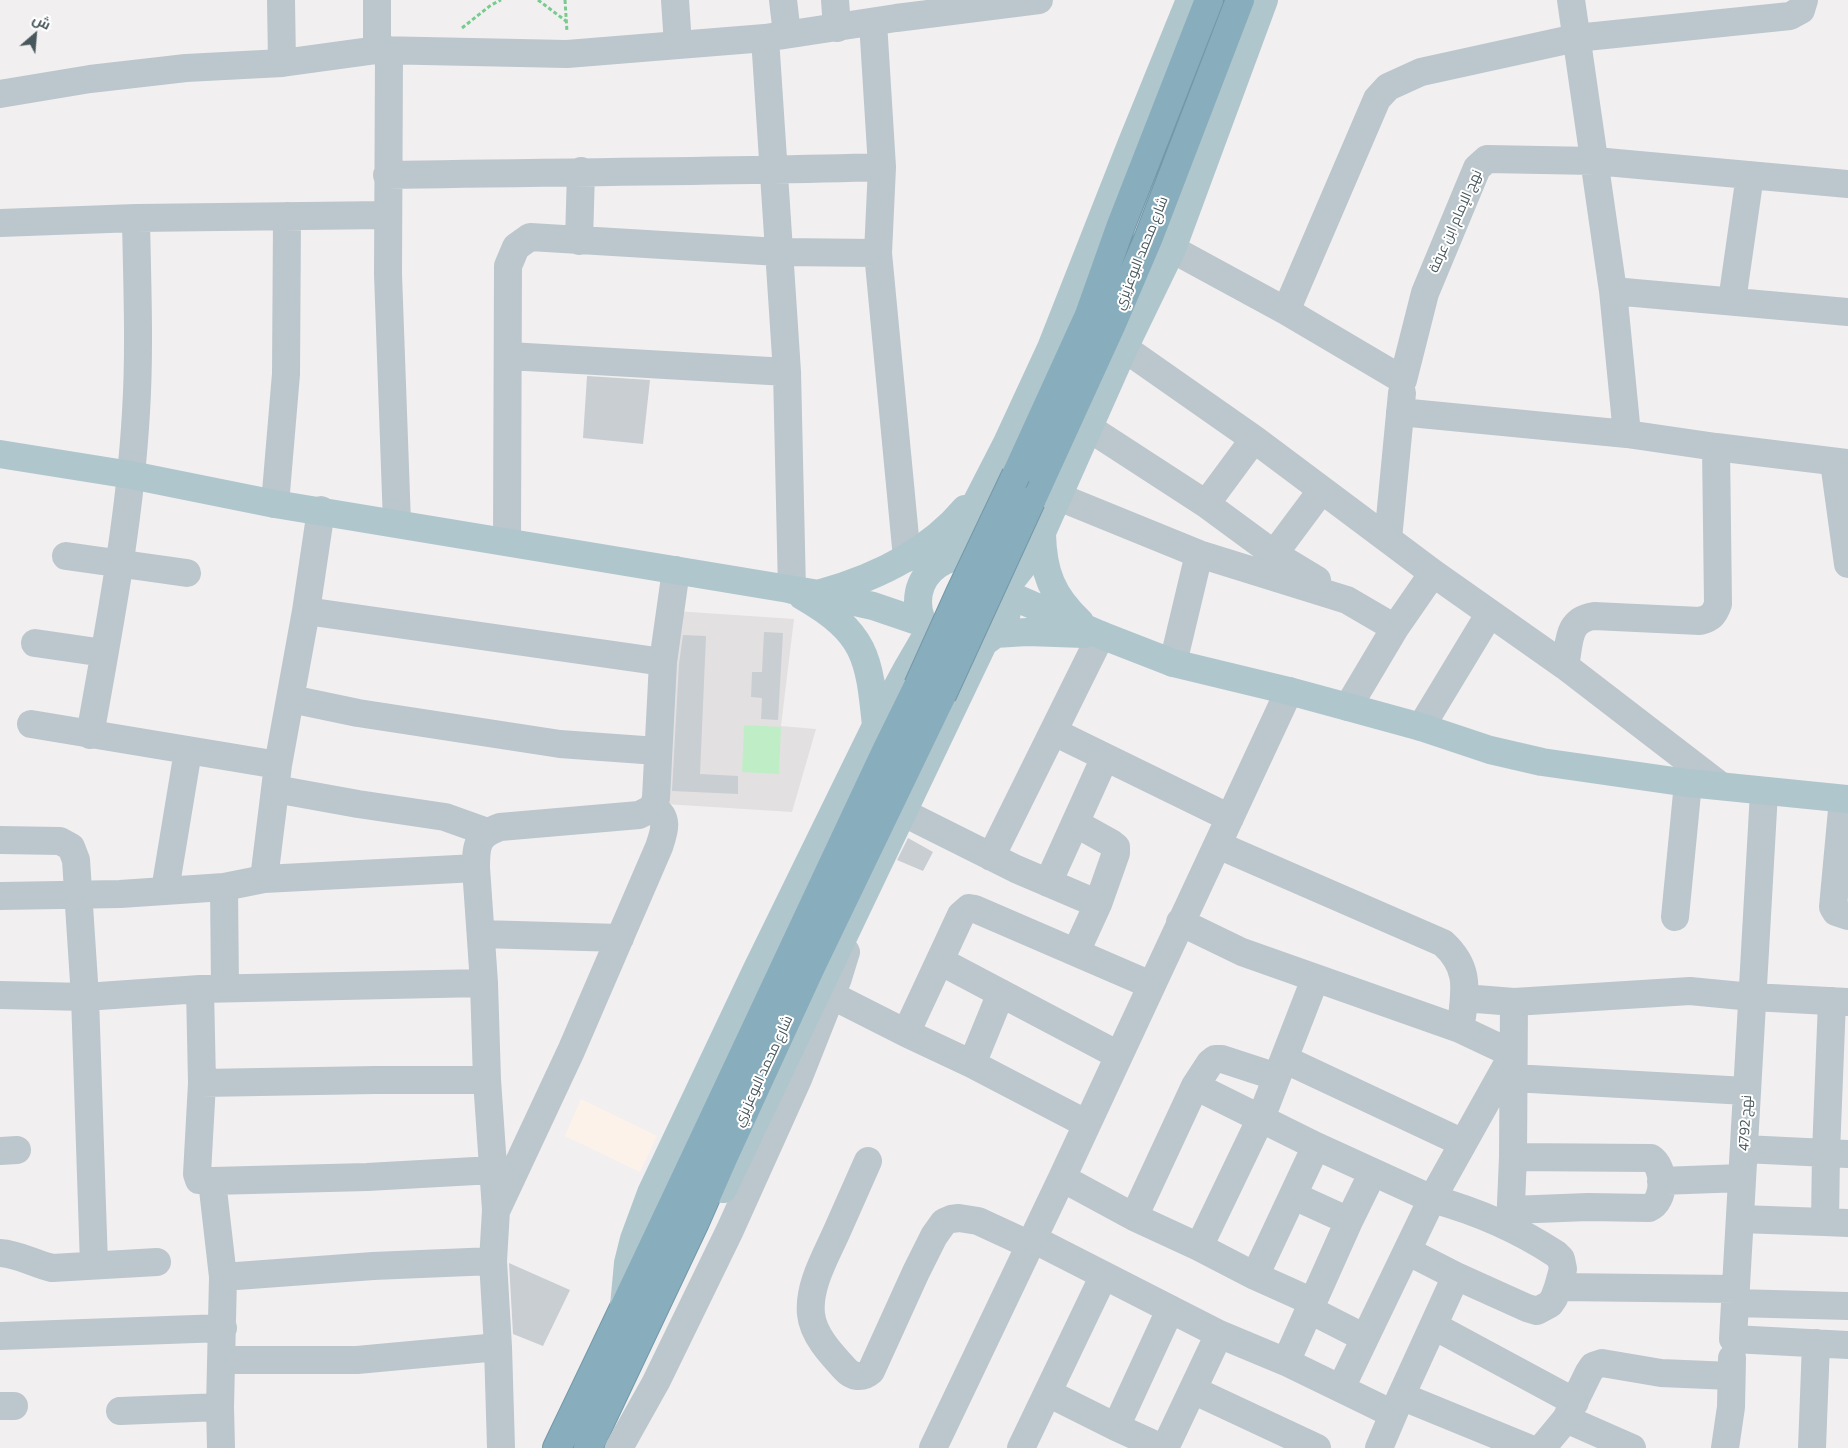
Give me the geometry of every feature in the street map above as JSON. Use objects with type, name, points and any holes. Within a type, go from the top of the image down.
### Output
[{"type":"highway","name":"شارع محمد البوعزيزي","points":[[557,1448],[623,1312],[882,738],[930,691],[960,593],[1089,315],[1121,225],[1209,0]]},
{"type":"highway","name":"شارع محمد البوعزيزي","points":[[588,1448],[811,967],[930,691],[1031,501],[1104,344],[1149,237],[1240,0]]},
{"type":"main road","points":[[882,738],[908,667],[926,627],[919,612],[920,588],[926,578],[940,564],[982,489],[1007,442],[1051,348],[1190,0]]},
{"type":"main road","points":[[1006,590],[1026,562],[1042,534],[1124,348],[1172,249],[1264,0]]},
{"type":"main road","points":[[0,454],[131,475],[275,504],[322,510],[828,596],[890,611],[926,627],[945,643],[955,646],[975,646],[990,638],[1041,632],[1101,635]]},
{"type":"main road","points":[[828,596],[907,558],[935,538],[960,515],[982,489]]},
{"type":"main road","points":[[1042,534],[1043,555],[1055,594],[1083,625],[1101,635]]},
{"type":"main road","points":[[659,1297],[683,1265],[702,1230],[764,1106],[904,812],[990,638],[1006,615],[1008,605],[1006,590],[994,570],[982,562],[967,558],[940,564],[896,583],[828,596]]},
{"type":"main road","points":[[792,590],[834,616],[856,640],[870,677],[882,738]]},
{"type":"main road","points":[[1006,590],[1101,635],[1173,663],[1289,691],[1421,727],[1490,750],[1542,762],[1688,783],[1846,799]]},
{"type":"street","points":[[281,0],[282,63]]},
{"type":"street","points":[[377,0],[383,50],[397,523]]},
{"type":"street","points":[[675,0],[678,45]]},
{"type":"street","points":[[783,0],[776,36],[774,170],[787,372],[792,590]]},
{"type":"street","points":[[835,0],[837,28]]},
{"type":"street","points":[[0,94],[90,79],[186,68],[282,63],[383,50],[568,54],[678,45],[837,28],[949,6],[1039,0]]},
{"type":"street","points":[[1571,0],[1614,291],[1627,434]]},
{"type":"street","points":[[1286,312],[1376,99],[1388,87],[1421,72],[1576,38],[1790,16],[1802,10],[1804,0]]},
{"type":"street","points":[[873,22],[882,167],[878,253],[907,558]]},
{"type":"street","name":"نهج الإمام ابن عرفة","points":[[1388,539],[1403,380],[1420,309],[1431,277],[1477,168],[1486,159],[1595,160],[1848,184]]},
{"type":"street","points":[[387,175],[882,167]]},
{"type":"street","points":[[579,241],[582,171]]},
{"type":"street","points":[[1732,301],[1750,175]]},
{"type":"street","points":[[0,223],[136,218],[387,214]]},
{"type":"street","points":[[275,504],[286,374],[287,216]]},
{"type":"street","points":[[90,735],[119,564],[131,475],[136,411],[138,343],[136,218]]},
{"type":"street","points":[[507,542],[508,266],[516,246],[530,237],[779,252],[878,253]]},
{"type":"street","points":[[1172,249],[1403,380]]},
{"type":"street","points":[[1614,291],[1848,312]]},
{"type":"street","points":[[1124,348],[1254,439],[1433,573],[1565,666],[1721,786]]},
{"type":"street","points":[[509,356],[787,372]]},
{"type":"street","points":[[1400,412],[1627,434],[1841,462],[1848,564]]},
{"type":"street","points":[[1089,428],[1206,504],[1274,554],[1395,628]]},
{"type":"street","points":[[1206,504],[1254,439]]},
{"type":"street","points":[[1565,666],[1572,628],[1585,617],[1700,621],[1709,619],[1715,613],[1718,604],[1716,447]]},
{"type":"street","points":[[1274,554],[1321,491]]},
{"type":"street","points":[[1059,497],[1199,554],[1348,600]]},
{"type":"street","points":[[264,879],[276,777],[291,699],[322,510]]},
{"type":"street","points":[[1173,663],[1199,554]]},
{"type":"street","points":[[66,556],[187,572]]},
{"type":"street","points":[[501,1448],[493,1261],[496,1210],[487,1080],[484,983],[476,852],[479,841],[487,832],[500,827],[639,815],[653,808],[656,798],[663,662],[676,570]]},
{"type":"street","points":[[1348,707],[1395,628],[1433,573]]},
{"type":"street","points":[[306,611],[663,662]]},
{"type":"street","points":[[1421,727],[1490,613]]},
{"type":"street","points":[[991,857],[1101,635]]},
{"type":"street","points":[[35,644],[104,653]]},
{"type":"street","points":[[933,1448],[1062,1178],[1289,691]]},
{"type":"street","points":[[291,699],[358,713],[560,744],[657,751]]},
{"type":"street","points":[[31,724],[188,751],[358,804],[445,817],[487,832]]},
{"type":"street","points":[[1054,732],[1230,818]]},
{"type":"street","points":[[166,890],[188,751]]},
{"type":"street","points":[[1048,883],[1105,757]]},
{"type":"street","points":[[1675,917],[1688,783]]},
{"type":"street","name":"نهج 4792","points":[[1725,1448],[1731,1407],[1746,1091],[1764,792]]},
{"type":"street","points":[[1846,799],[1833,907],[1836,912],[1848,916]]},
{"type":"street","points":[[496,1210],[567,1060],[659,847],[665,822],[658,811],[653,808]]},
{"type":"street","points":[[904,812],[991,857],[1098,904]]},
{"type":"street","points":[[1075,823],[1116,847],[1114,859],[1098,904],[1076,952]]},
{"type":"street","points":[[0,840],[60,841],[67,844],[75,853],[85,997],[94,1264]]},
{"type":"street","points":[[1218,845],[1443,944],[1458,959],[1463,970],[1464,998],[1460,1029]]},
{"type":"street","points":[[0,896],[79,895],[224,887],[264,879],[476,868]]},
{"type":"street","points":[[224,887],[202,1083],[197,1174],[199,1180],[367,1177],[493,1170]]},
{"type":"street","points":[[906,1034],[961,915],[969,908],[983,912],[1151,986]]},
{"type":"street","points":[[1180,922],[1242,952],[1460,1029],[1513,1066],[1746,1091]]},
{"type":"street","points":[[619,1448],[660,1374],[730,1230],[794,1088],[846,952],[850,925]]},
{"type":"street","points":[[481,934],[620,938]]},
{"type":"street","points":[[940,961],[1118,1056]]},
{"type":"street","points":[[1199,1247],[1261,1118],[1315,979]]},
{"type":"street","points":[[0,995],[85,997],[213,989],[484,983]]},
{"type":"street","points":[[1464,998],[1514,1002],[1672,991],[1840,1002],[1836,1223],[1740,1219]]},
{"type":"street","points":[[972,1064],[1002,993]]},
{"type":"street","points":[[831,995],[906,1034],[972,1064],[1087,1124]]},
{"type":"street","points":[[1511,1219],[1514,1002]]},
{"type":"street","points":[[1134,1217],[1195,1086],[1206,1068],[1215,1059],[1281,1068],[1463,1143]]},
{"type":"street","points":[[1341,1388],[1432,1199],[1463,1143],[1513,1066]]},
{"type":"street","points":[[202,1083],[487,1080]]},
{"type":"street","points":[[1195,1086],[1316,1146],[1432,1199],[1480,1214],[1511,1219],[1649,1208],[1659,1200],[1661,1181],[1657,1164],[1650,1158],[1513,1157]]},
{"type":"street","points":[[1255,1276],[1316,1146]]},
{"type":"street","points":[[1744,1149],[1837,1153]]},
{"type":"street","points":[[868,1161],[821,1265],[811,1302],[811,1316],[821,1340],[848,1373],[862,1376],[871,1371],[934,1236],[944,1222],[959,1218],[978,1221],[1031,1242],[1104,1275],[1219,1334],[1286,1362],[1341,1388],[1528,1448]]},
{"type":"street","points":[[1286,1362],[1373,1172]]},
{"type":"street","points":[[1062,1178],[1134,1217],[1199,1247],[1255,1276],[1365,1338]]},
{"type":"street","points":[[1661,1181],[1742,1178]]},
{"type":"street","points":[[212,1181],[223,1277],[221,1448]]},
{"type":"street","points":[[1294,1196],[1349,1221]]},
{"type":"street","points":[[1407,1251],[1456,1276],[1537,1311],[1550,1304],[1554,1298],[1563,1269],[1561,1259],[1511,1219]]},
{"type":"street","points":[[0,1253],[21,1256],[52,1268],[94,1264],[157,1262]]},
{"type":"street","points":[[223,1277],[373,1266],[493,1261]]},
{"type":"street","points":[[1021,1448],[1104,1275]]},
{"type":"street","points":[[1379,1448],[1456,1276]]},
{"type":"street","points":[[1558,1287],[1735,1296],[1848,1306]]},
{"type":"street","points":[[1116,1427],[1170,1310]]},
{"type":"street","points":[[1434,1326],[1632,1448]]},
{"type":"street","points":[[0,1336],[223,1328]]},
{"type":"street","points":[[1048,1393],[1163,1448],[1219,1334]]},
{"type":"street","points":[[1733,1338],[1848,1345]]},
{"type":"street","points":[[1812,1448],[1816,1343]]},
{"type":"street","points":[[222,1360],[357,1360],[498,1347]]},
{"type":"street","points":[[1542,1448],[1570,1410],[1594,1366],[1602,1363],[1661,1373],[1731,1376]]},
{"type":"street","points":[[1193,1390],[1317,1448]]},
{"type":"street","points":[[120,1411],[220,1407]]},
{"type":"path","points":[[461,30],[491,5],[501,0]]},
{"type":"path","points":[[538,0],[566,21]]},
{"type":"path","points":[[566,0],[568,54]]},
{"type":"shaded area","points":[[675,611],[794,619],[781,726],[816,729],[792,812],[665,804]]},
{"type":"shaded area","points":[[581,1099],[657,1136],[640,1172],[565,1136]]},
{"type":"green space","points":[[744,725],[781,727],[779,774],[742,772]]},
{"type":"building","points":[[587,376],[650,380],[643,444],[583,438]]},
{"type":"building","points":[[764,632],[783,633],[778,720],[761,719],[762,698],[751,697],[752,672],[762,672]]},
{"type":"building","points":[[683,635],[706,636],[700,774],[738,776],[738,794],[672,791],[679,664]]},
{"type":"building","points":[[908,838],[933,852],[923,871],[897,860]]},
{"type":"building","points":[[509,1263],[570,1290],[543,1346],[513,1334]]}]
